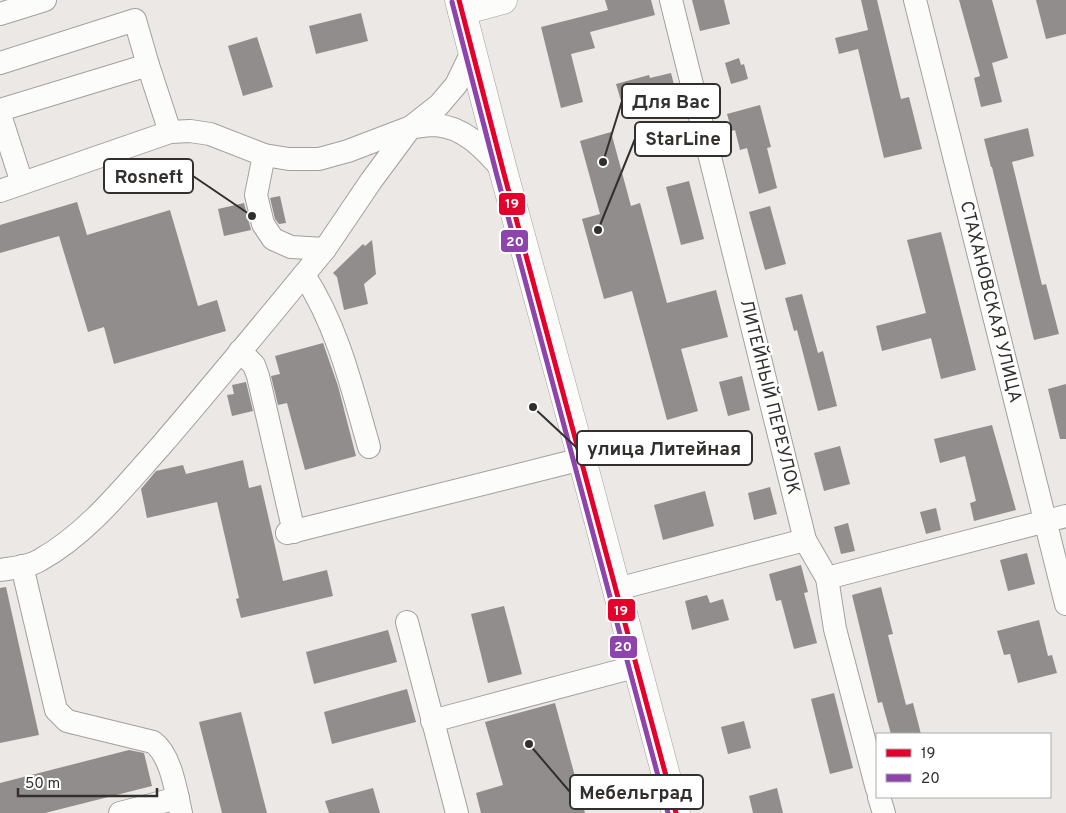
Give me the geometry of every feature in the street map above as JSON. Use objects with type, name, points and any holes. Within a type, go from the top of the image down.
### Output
[{"type":"main road","points":[[503,0],[460,6],[502,170],[582,459],[676,813]]},
{"type":"street","points":[[0,14],[45,0]]},
{"type":"street","name":"ЛИТЕЙНЫЙ ПЕРЕУЛОК","points":[[671,0],[804,540],[827,578],[835,629],[876,785]]},
{"type":"street","name":"СТАХАНОВСКАЯ УЛИЦА","points":[[916,0],[1055,519],[1066,604]]},
{"type":"street","points":[[0,62],[135,20],[170,132]]},
{"type":"street","points":[[0,570],[39,561],[62,545],[104,510],[189,413],[325,249],[371,181],[411,128],[439,105],[456,85],[472,52]]},
{"type":"street","points":[[0,110],[148,65]]},
{"type":"street","points":[[0,115],[22,183]]},
{"type":"street","points":[[0,191],[170,132],[210,134],[264,155],[289,159],[319,159],[348,151],[411,128],[435,125],[467,135],[483,148],[502,170]]},
{"type":"street","points":[[264,155],[256,195],[263,224],[273,239],[291,247],[325,249]]},
{"type":"street","points":[[304,275],[316,294],[343,355],[369,447]]},
{"type":"street","points":[[240,351],[254,365],[258,376],[290,532],[582,459]]},
{"type":"street","points":[[827,578],[1055,519]]},
{"type":"street","points":[[617,589],[804,540]]},
{"type":"street","points":[[22,566],[56,710],[67,721],[153,742],[161,748],[166,759],[179,806],[120,813]]},
{"type":"street","points":[[406,622],[457,813]]},
{"type":"street","points":[[432,721],[638,666]]},
{"type":"street","points":[[879,798],[884,813]]},
{"type":"building","points":[[605,0],[651,0],[655,15],[590,32],[595,48],[571,54],[583,102],[561,108],[541,27],[608,10]]},
{"type":"building","points":[[692,0],[724,0],[730,24],[700,31]]},
{"type":"building","points":[[861,0],[877,0],[901,99],[909,97],[922,149],[884,158],[858,49],[839,54],[835,38],[868,30]]},
{"type":"building","points":[[959,0],[992,0],[1008,58],[992,63],[1002,102],[981,107],[974,78],[980,76]]},
{"type":"building","points":[[1036,0],[1066,0],[1066,34],[1046,39]]},
{"type":"building","points":[[361,13],[368,41],[316,54],[309,26]]},
{"type":"building","points":[[257,37],[273,87],[243,96],[228,46]]},
{"type":"building","points":[[739,58],[741,65],[744,64],[748,79],[731,84],[725,63]]},
{"type":"building","points":[[671,73],[678,100],[649,109],[645,94],[621,101],[616,84],[649,75],[650,78]]},
{"type":"building","points":[[760,105],[771,147],[767,148],[777,188],[759,194],[747,148],[740,150],[735,130],[732,131],[727,114]]},
{"type":"building","points":[[1028,128],[1034,156],[1012,162],[1042,285],[1046,284],[1059,334],[1034,340],[984,139]]},
{"type":"building","points":[[611,132],[631,206],[640,203],[667,303],[716,290],[728,337],[681,349],[698,411],[667,420],[632,291],[604,299],[582,219],[600,214],[580,141]]},
{"type":"building","points":[[689,181],[704,239],[681,245],[666,187]]},
{"type":"building","points":[[280,196],[286,223],[279,224],[275,219],[270,198]]},
{"type":"building","points":[[77,202],[87,235],[170,210],[198,306],[217,300],[226,331],[114,364],[104,327],[88,332],[59,236],[0,253],[0,225]]},
{"type":"building","points":[[244,203],[251,230],[224,236],[218,209]]},
{"type":"building","points":[[770,206],[786,264],[765,270],[749,212]]},
{"type":"building","points":[[941,232],[976,370],[941,379],[931,338],[882,351],[876,326],[926,313],[907,240]]},
{"type":"building","points":[[372,240],[376,274],[364,284],[368,304],[344,310],[337,277],[333,273],[363,244],[365,246]]},
{"type":"building","points":[[802,294],[818,353],[823,351],[837,406],[818,411],[797,330],[794,331],[785,298]]},
{"type":"building","points":[[323,343],[338,386],[356,456],[305,470],[287,403],[278,405],[271,376],[280,374],[275,356]]},
{"type":"building","points":[[742,376],[750,410],[728,416],[719,382]]},
{"type":"building","points":[[246,382],[253,411],[232,416],[227,395],[234,394],[232,385]]},
{"type":"building","points":[[1066,384],[1066,439],[1060,439],[1048,389]]},
{"type":"building","points":[[992,425],[1016,510],[974,521],[970,503],[976,501],[965,456],[940,463],[934,439]]},
{"type":"building","points":[[840,446],[850,484],[824,491],[814,453]]},
{"type":"building","points":[[243,460],[249,488],[261,485],[283,581],[327,570],[333,596],[241,618],[236,599],[239,598],[217,502],[147,518],[141,489],[156,471],[183,465],[186,474]]},
{"type":"building","points":[[770,487],[777,514],[754,520],[748,493]]},
{"type":"building","points":[[705,491],[714,526],[663,540],[654,505]]},
{"type":"building","points":[[936,508],[941,530],[926,534],[920,512]]},
{"type":"building","points":[[848,523],[855,551],[841,554],[834,527]]},
{"type":"building","points":[[1027,553],[1035,584],[1008,591],[1000,560]]},
{"type":"building","points":[[801,565],[808,592],[804,593],[817,643],[794,649],[781,600],[776,601],[769,574]]},
{"type":"building","points":[[6,587],[39,735],[0,743],[0,588]]},
{"type":"building","points":[[881,587],[893,634],[888,635],[906,705],[913,703],[921,733],[891,733],[882,702],[878,703],[852,595]]},
{"type":"building","points":[[707,595],[710,603],[723,599],[729,620],[692,630],[685,601]]},
{"type":"building","points":[[504,606],[522,674],[488,683],[471,614]]},
{"type":"building","points":[[1039,620],[1048,656],[1052,655],[1057,673],[1018,683],[1010,654],[1004,655],[997,631]]},
{"type":"building","points":[[388,630],[397,662],[314,684],[306,652]]},
{"type":"building","points":[[407,689],[416,722],[332,744],[324,712]]},
{"type":"building","points":[[834,693],[853,768],[830,774],[811,699]]},
{"type":"building","points":[[555,703],[585,813],[481,813],[476,793],[503,785],[485,722]]},
{"type":"building","points":[[241,712],[267,813],[222,813],[199,722]]},
{"type":"building","points":[[744,721],[751,748],[728,754],[721,727]]},
{"type":"building","points":[[129,750],[144,753],[152,786],[45,813],[0,813],[0,783]]},
{"type":"building","points":[[373,788],[380,813],[329,813],[325,801]]},
{"type":"building","points":[[777,788],[783,813],[753,813],[749,796]]},
{"type":"transit line","name":"19","points":[[459,0],[676,813]]},
{"type":"transit line","name":"20","points":[[452,2],[668,813]]},
{"type":"place","name":"Для Вас","points":[[603,162]]},
{"type":"place","name":"Rosneft","points":[[252,216]]},
{"type":"place","name":"StarLine","points":[[598,230]]},
{"type":"place","name":"улица Литейная","points":[[533,407]]},
{"type":"place","name":"Мебельград","points":[[529,744]]}]
